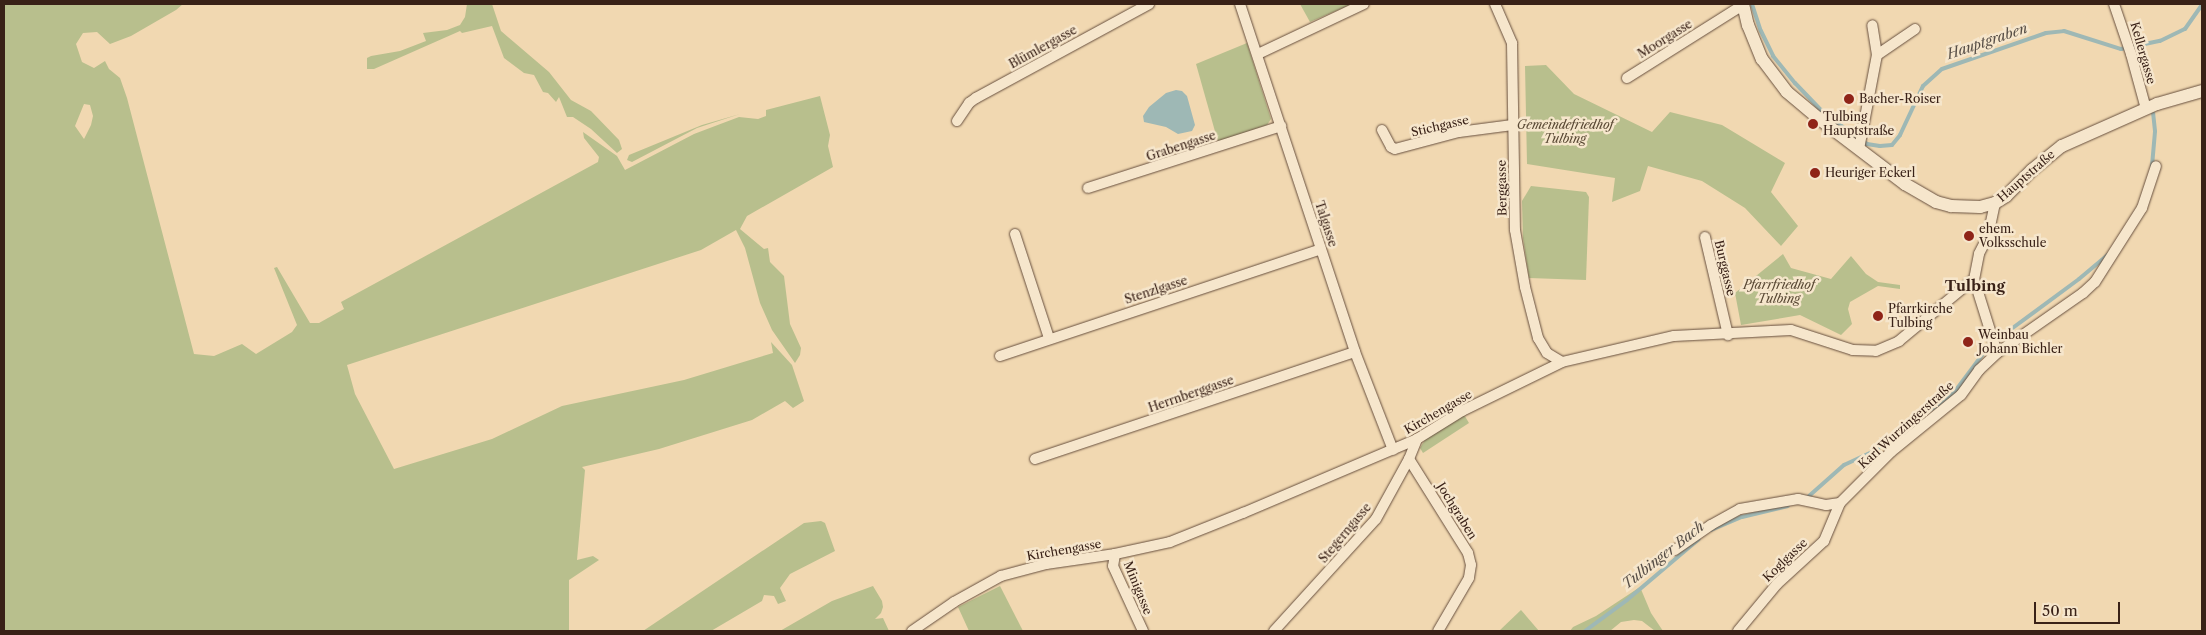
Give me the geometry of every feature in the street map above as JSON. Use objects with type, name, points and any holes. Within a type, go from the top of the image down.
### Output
[{"type":"street","name":"Blümlergasse","points":[[957,121],[969,103],[976,98],[1148,4]]},
{"type":"street","name":"Talgasse","points":[[1240,4],[1355,352],[1393,450]]},
{"type":"street","points":[[1258,54],[1364,4]]},
{"type":"street","name":"Berggasse","points":[[1494,4],[1512,43],[1515,230],[1525,286],[1538,338],[1546,353],[1562,362]]},
{"type":"street","points":[[1743,4],[1755,45],[1770,71],[1787,92],[1859,149],[1905,184],[1936,202],[1966,208],[1995,203]]},
{"type":"street","name":"Moorgasse","points":[[1626,78],[1743,4]]},
{"type":"street","name":"Kellergasse","points":[[2114,4],[2126,36],[2146,109]]},
{"type":"street","points":[[1859,149],[1877,55],[1872,25]]},
{"type":"street","points":[[1877,55],[1916,29]]},
{"type":"street","name":"Hauptstraße","points":[[1998,352],[1974,279],[1979,254],[1988,236],[1995,203],[2006,196],[2032,170],[2062,146],[2174,98],[2202,91]]},
{"type":"street","name":"Stichgasse","points":[[1382,130],[1391,147],[1395,149],[1459,132],[1514,125]]},
{"type":"street","name":"Grabengasse","points":[[1088,188],[1281,126]]},
{"type":"street","name":"Karl Wurzingerstraße","points":[[1840,503],[1914,431],[1937,416],[1961,395],[1979,370],[1998,352],[2083,293],[2095,282],[2142,208],[2156,166]]},
{"type":"street","points":[[1014,234],[1049,338]]},
{"type":"street","name":"Burggasse","points":[[1705,237],[1728,335]]},
{"type":"street","name":"Stenzlgasse","points":[[1000,356],[1049,338],[1321,249]]},
{"type":"street","name":"Kirchengasse","points":[[912,631],[954,602],[1001,576],[1046,564],[1114,554],[1170,542],[1417,439],[1462,411],[1562,362],[1674,336],[1728,335],[1791,330],[1853,350],[1876,351],[1898,341],[1974,279]]},
{"type":"street","name":"Herrnberggasse","points":[[1035,459],[1355,352]]},
{"type":"street","name":"Stegerngasse","points":[[1274,631],[1376,519],[1410,459],[1417,439]]},
{"type":"street","name":"Jochgraben","points":[[1410,459],[1468,553],[1471,562],[1469,578],[1438,631]]},
{"type":"street","points":[[1675,550],[1711,525],[1740,510],[1798,499],[1826,505],[1840,503]]},
{"type":"street","name":"Koglgasse","points":[[1738,631],[1777,584],[1824,541],[1840,503]]},
{"type":"street","name":"Minigasse","points":[[1114,554],[1113,566],[1143,631]]},
{"type":"green space","points":[[4,4],[183,4],[131,36],[110,44],[97,32],[83,33],[76,44],[82,62],[94,68],[105,61],[109,69],[120,78],[127,98],[194,354],[214,356],[242,344],[256,354],[292,332],[297,325],[274,268],[277,267],[310,323],[319,323],[344,309],[341,302],[598,162],[599,157],[584,138],[583,132],[617,156],[625,170],[694,134],[739,117],[758,119],[766,116],[766,110],[820,96],[830,135],[828,146],[833,167],[747,216],[740,229],[764,249],[768,248],[770,262],[784,276],[790,324],[801,348],[800,355],[795,363],[772,330],[760,303],[745,248],[736,230],[701,250],[347,365],[355,394],[394,469],[492,439],[562,406],[684,380],[773,353],[771,342],[792,365],[804,401],[793,408],[785,401],[752,420],[659,449],[582,467],[585,470],[577,560],[593,556],[599,560],[569,580],[569,631],[4,631]],"holes":[[[84,104],[90,105],[93,116],[84,139],[75,126]]]},
{"type":"green space","points":[[467,4],[492,4],[501,31],[549,72],[571,100],[591,111],[619,140],[622,149],[617,153],[591,129],[573,117],[567,117],[559,97],[556,102],[548,93],[543,92],[534,75],[524,73],[504,58],[492,26],[462,33],[460,31],[374,69],[367,69],[367,58],[371,56],[400,51],[426,41],[423,33],[447,30],[460,25],[465,17]]},
{"type":"green space","points":[[1300,4],[1352,4],[1310,22]]},
{"type":"green space","points":[[1247,43],[1271,119],[1267,125],[1218,142],[1196,64]]},
{"type":"green space","name":"Gemeindefriedhof Tulbing","points":[[1546,65],[1574,94],[1652,132],[1670,112],[1722,125],[1785,163],[1771,192],[1798,226],[1781,246],[1745,208],[1702,181],[1648,166],[1640,191],[1612,202],[1615,178],[1527,164],[1525,66]]},
{"type":"green space","points":[[740,114],[697,128],[632,162],[627,160],[629,155],[702,125]]},
{"type":"green space","points":[[1531,186],[1586,192],[1589,197],[1586,280],[1529,278],[1523,238],[1522,201]]},
{"type":"green space","name":"Pfarrfriedhof Tulbing","points":[[1783,254],[1791,268],[1831,279],[1851,256],[1866,274],[1878,282],[1900,285],[1900,289],[1878,286],[1850,302],[1848,309],[1852,324],[1841,335],[1800,315],[1741,325],[1735,293]]},
{"type":"green space","points":[[1463,413],[1469,423],[1423,453],[1420,448],[1428,435]]},
{"type":"green space","points":[[821,521],[825,523],[835,551],[790,574],[780,588],[786,601],[778,604],[774,596],[764,595],[762,601],[711,631],[643,631],[804,523]]},
{"type":"green space","points":[[873,586],[882,601],[883,607],[881,613],[875,619],[883,618],[889,631],[780,631],[832,601]]},
{"type":"green space","points":[[1000,586],[1023,631],[969,631],[958,607]]},
{"type":"green space","points":[[1640,587],[1651,613],[1663,631],[1655,631],[1642,621],[1634,620],[1621,622],[1610,631],[1570,631],[1573,627],[1596,616]]},
{"type":"green space","points":[[1521,610],[1539,631],[1499,631]]},
{"type":"water","points":[[1176,90],[1182,91],[1187,96],[1195,125],[1192,131],[1178,134],[1166,127],[1144,122],[1143,116],[1149,107],[1166,93]]},
{"type":"waterway","name":"Hauptgraben","points":[[1752,4],[1761,31],[1773,56],[1795,83],[1823,112],[1848,131],[1867,144],[1880,146],[1892,145],[1900,135],[1923,86],[1942,69],[2046,33],[2064,31],[2121,49],[2160,41],[2185,29],[2202,5]]},
{"type":"waterway","name":"Tulbinger Bach","points":[[2152,166],[2155,131],[2153,113]]},
{"type":"waterway","name":"Tulbinger Bach","points":[[1999,338],[2079,279],[2108,255]]},
{"type":"waterway","name":"Tulbinger Bach","points":[[1891,442],[1906,427],[1953,394],[1988,347]]},
{"type":"waterway","name":"Tulbinger Bach","points":[[1809,496],[1844,465],[1878,449]]},
{"type":"waterway","name":"Tulbinger Bach","points":[[1711,530],[1742,517],[1788,506]]},
{"type":"waterway","name":"Tulbinger Bach","points":[[1585,631],[1627,600],[1699,539]]},
{"type":"place","name":"Bacher-Roiser","points":[[1849,99]]},
{"type":"place","name":"Tulbing Hauptstraße","points":[[1813,124]]},
{"type":"place","name":"Heuriger Eckerl","points":[[1815,173]]},
{"type":"place","name":"ehem. Volksschule","points":[[1969,236]]},
{"type":"place","name":"Pfarrkirche Tulbing","points":[[1878,316]]},
{"type":"place","name":"Weinbau Johann Bichler","points":[[1968,342]]},
{"type":"district","name":"Tulbing","points":[[1975,286]]}]
